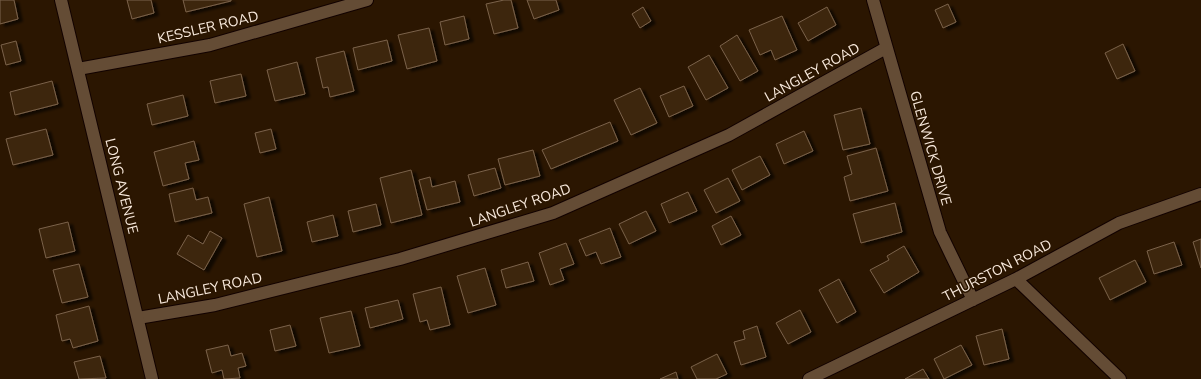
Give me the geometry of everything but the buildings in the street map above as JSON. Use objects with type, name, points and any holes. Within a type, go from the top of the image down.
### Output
[{"type":"street","name":"LONG AVENUE","points":[[60,0],[78,68],[152,379]]},
{"type":"street","name":"KESSLER ROAD","points":[[78,68],[210,45],[367,0]]},
{"type":"street","name":"GLENWICK DRIVE","points":[[873,0],[940,232],[973,300]]},
{"type":"street","name":"LANGLEY ROAD","points":[[138,318],[215,305],[400,259],[553,212],[729,135],[886,48]]},
{"type":"street","name":"THURSTON ROAD","points":[[809,379],[1016,279],[1119,223],[1201,194]]},
{"type":"street","points":[[1016,279],[1120,379]]}]
